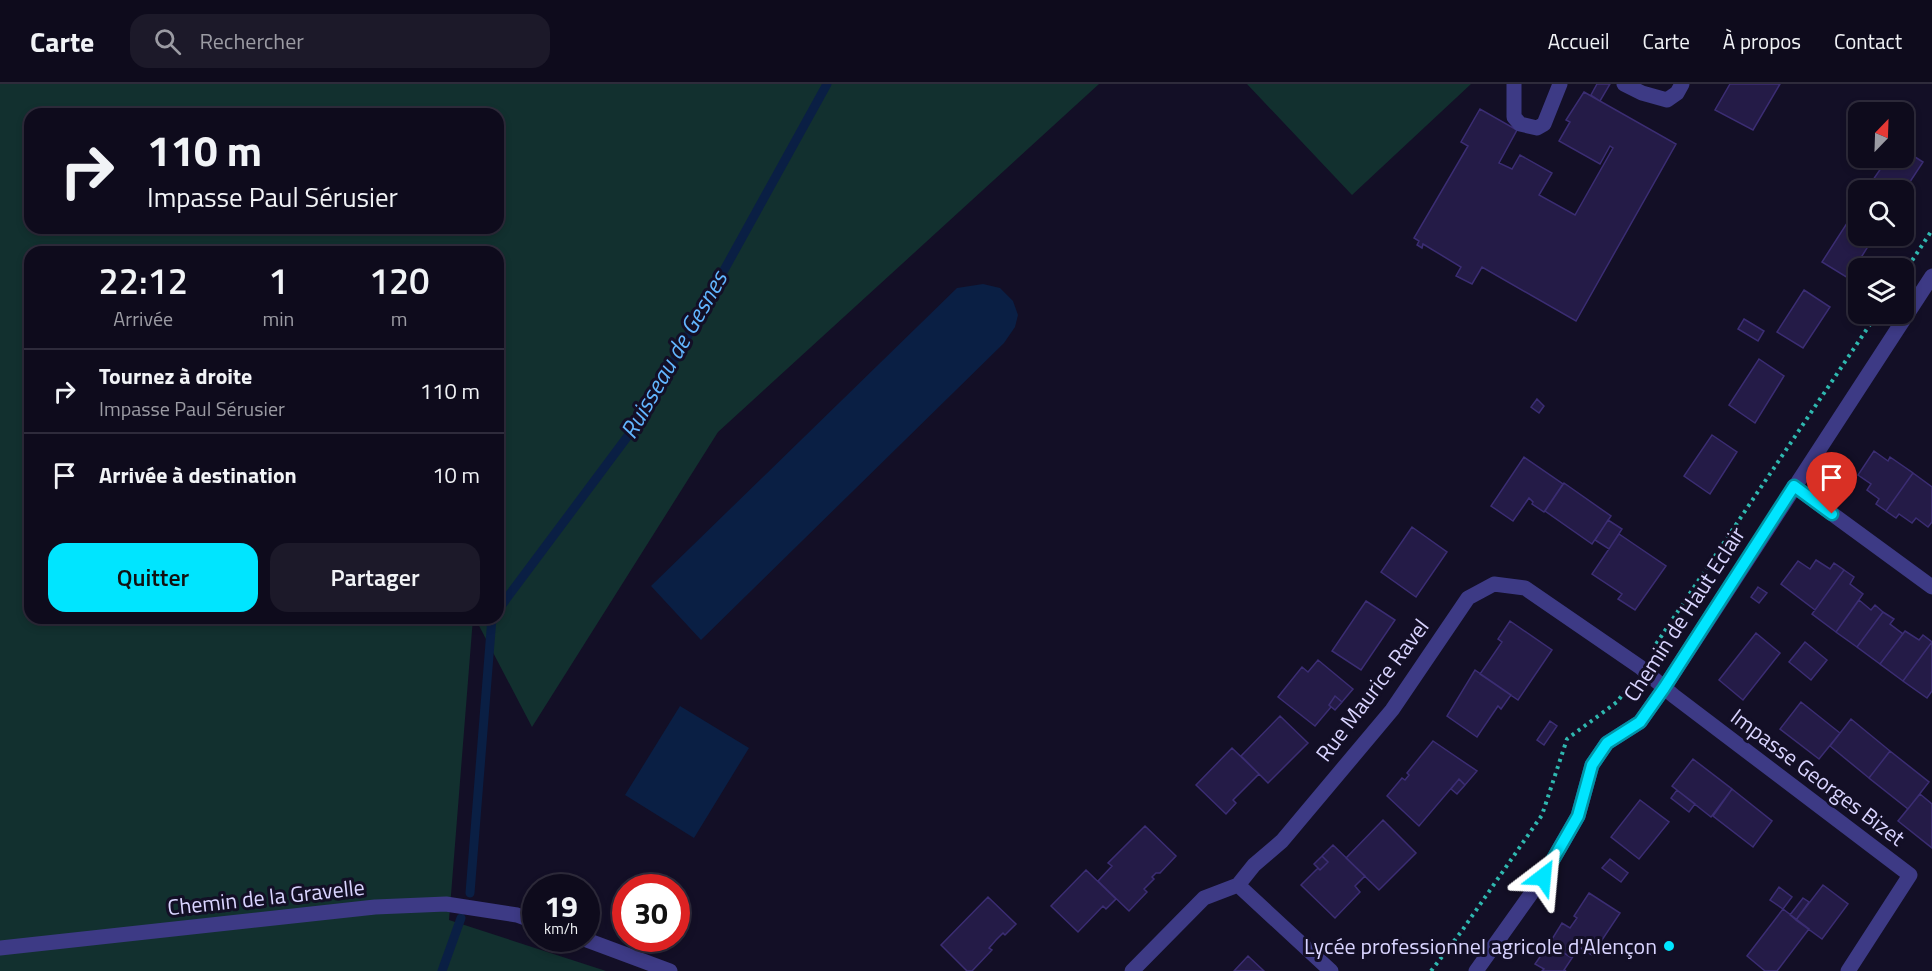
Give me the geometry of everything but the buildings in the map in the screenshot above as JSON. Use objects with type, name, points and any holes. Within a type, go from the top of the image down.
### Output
[{"type":"street","points":[[1514,84],[1514,117],[1520,124],[1537,128],[1544,124],[1560,84]]},
{"type":"street","points":[[1624,84],[1642,93],[1667,100],[1679,88]]},
{"type":"street","name":"Chemin de Haut Eclair","points":[[1476,971],[1549,867],[1578,816],[1592,765],[1607,743],[1640,722],[1664,688],[1932,276]]},
{"type":"street","points":[[1794,486],[1932,587]]},
{"type":"street","name":"Rue Maurice Ravel","points":[[1238,885],[1254,865],[1282,841],[1392,710],[1468,598],[1494,584],[1525,588],[1640,666],[1664,688]]},
{"type":"street","name":"Impasse Georges Bizet","points":[[1664,688],[1910,875],[1848,971]]},
{"type":"street","points":[[1132,971],[1204,897],[1238,885],[1330,971]]},
{"type":"street","name":"Chemin de la Gravelle","points":[[0,948],[375,908],[447,904],[522,917]]},
{"type":"street","points":[[600,945],[670,971]]},
{"type":"path","points":[[1914,258],[1932,230]]},
{"type":"path","name":"Chemin de Haut Eclair","points":[[1431,971],[1461,932],[1542,815],[1567,739],[1617,702],[1632,682],[1640,666],[1869,324]]},
{"type":"green space","points":[[0,84],[1099,84],[718,432],[532,727],[478,624],[504,624],[504,246],[24,246],[24,624],[473,624],[449,920],[522,944],[522,952],[548,952],[606,971],[0,971]]},
{"type":"green space","points":[[1247,84],[1471,84],[1352,195]]},
{"type":"water","points":[[983,284],[1000,288],[1013,301],[1018,315],[1015,327],[1004,343],[701,640],[651,586],[957,288]]},
{"type":"water","points":[[680,706],[749,748],[694,838],[625,795]]},
{"type":"waterway","name":"Ruisseau de Gesnes","points":[[504,602],[645,413],[827,84]]},
{"type":"waterway","name":"Ruisseau de Gesnes","points":[[470,893],[492,624]]},
{"type":"waterway","name":"Ruisseau de Gesnes","points":[[442,971],[461,918]]},
{"type":"place","name":"Lycée professionnel agricole d'Alençon","points":[[1669,946]]},
{"type":"route","points":[[1543,877],[1578,816],[1592,765],[1607,743],[1640,722],[1794,486],[1832,514]]}]
